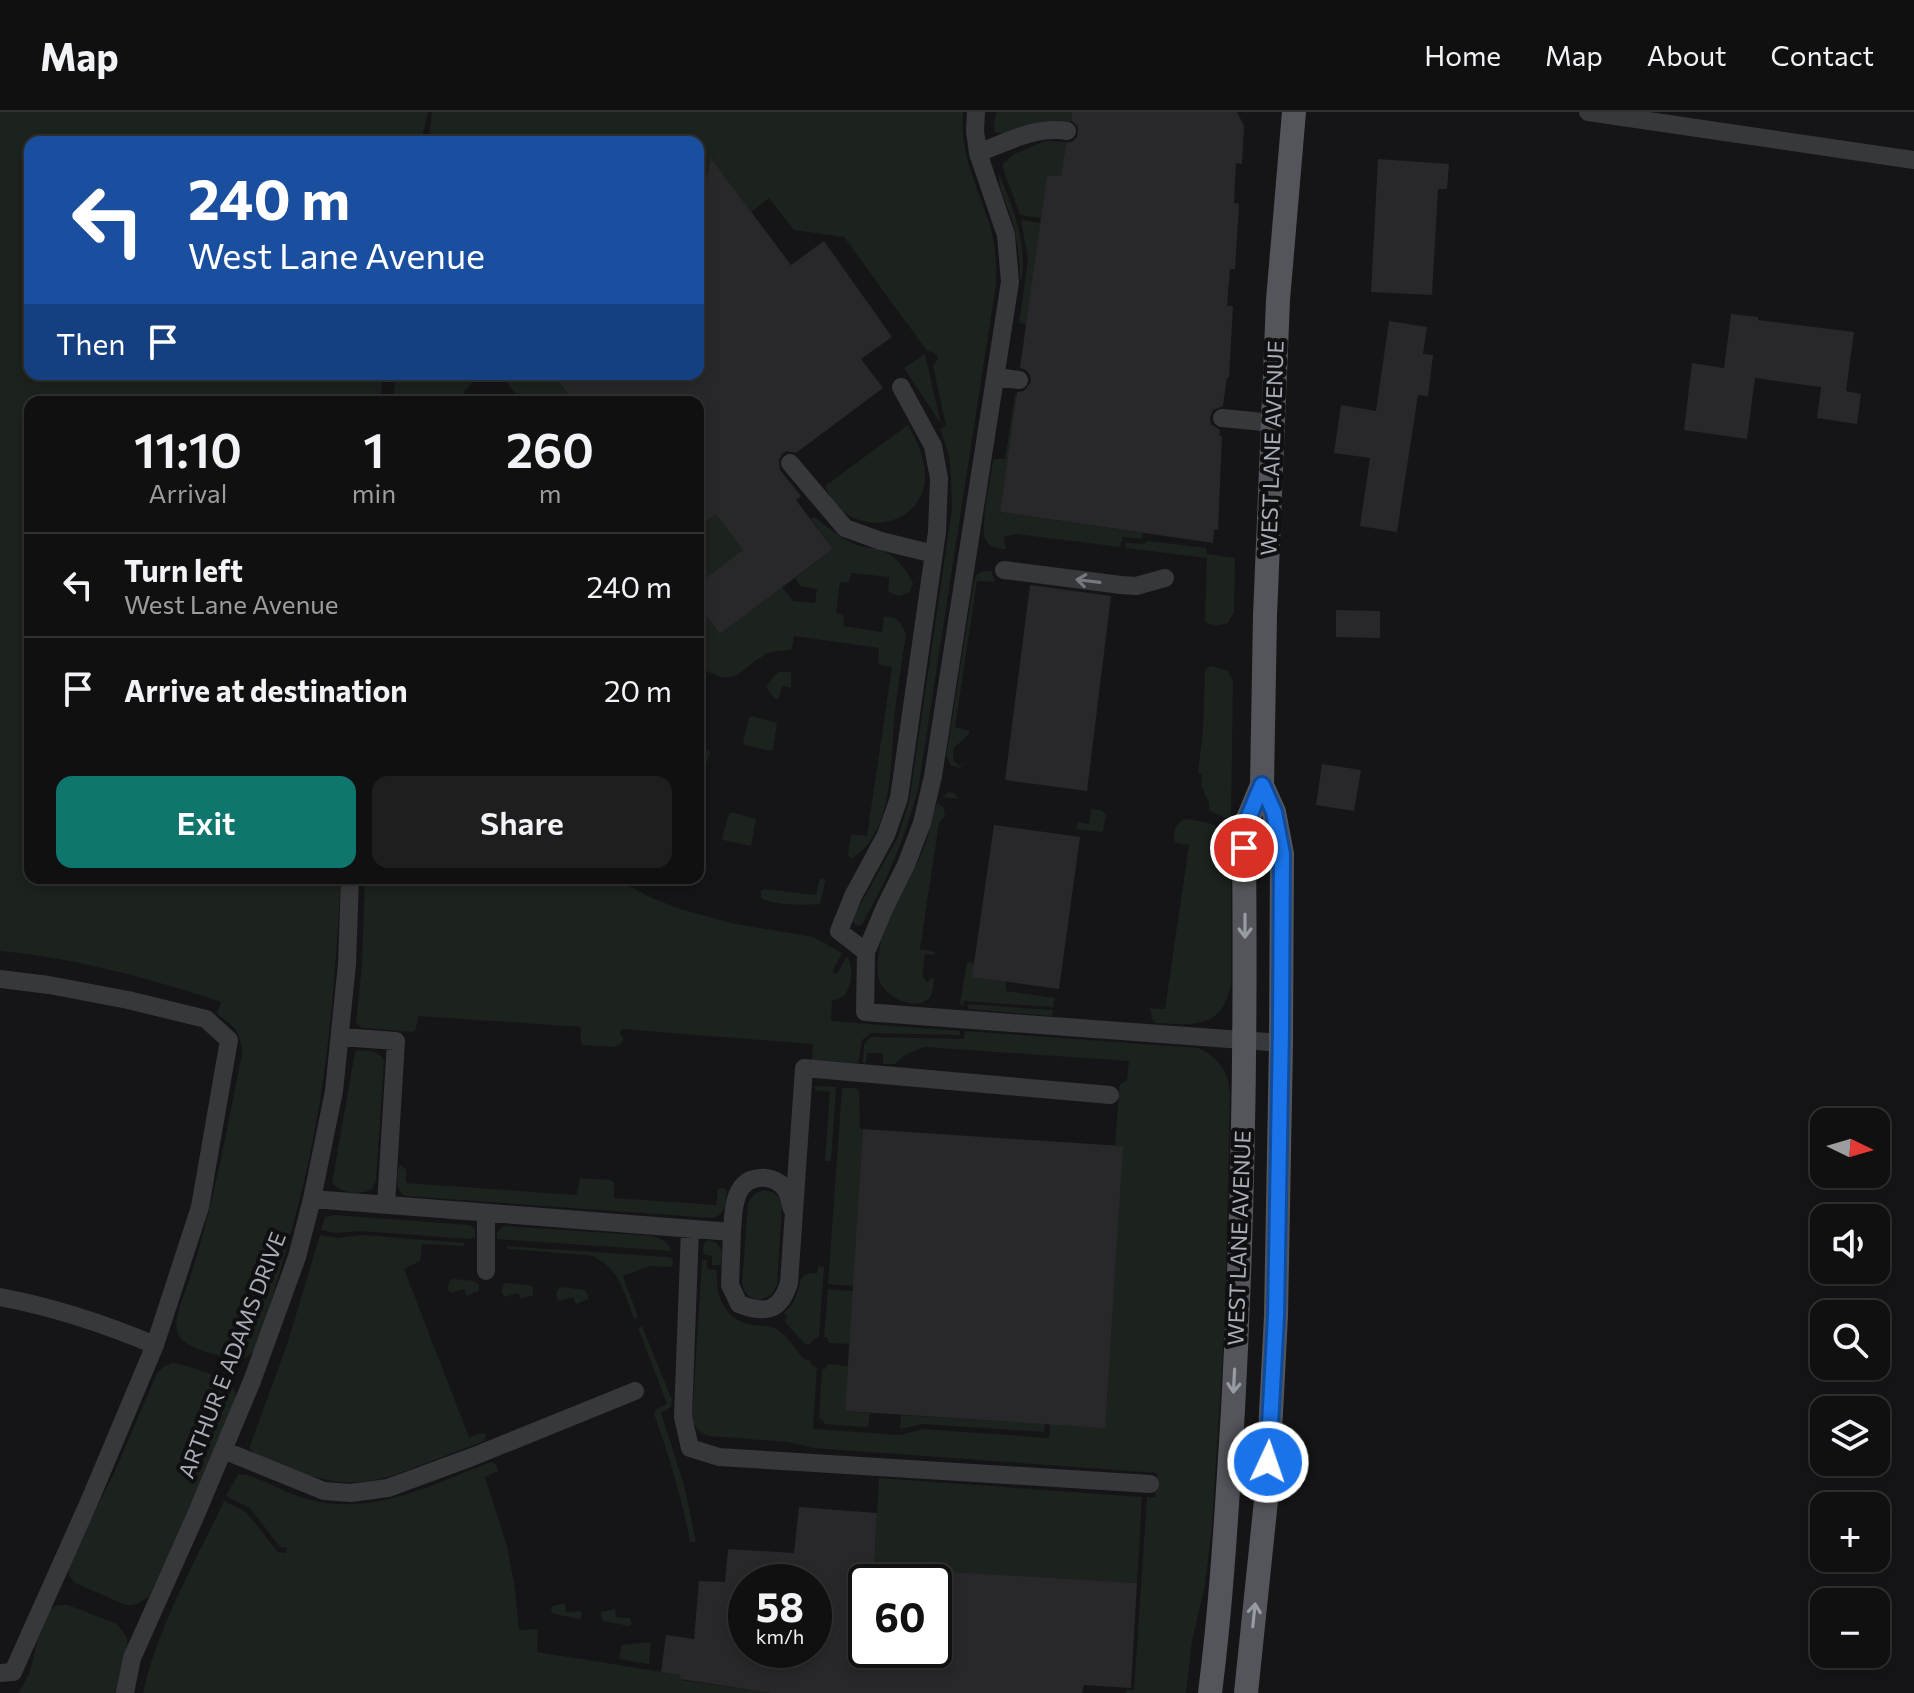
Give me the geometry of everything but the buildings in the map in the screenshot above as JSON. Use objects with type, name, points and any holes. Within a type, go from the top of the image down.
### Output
[{"type":"main road","name":"WEST LANE AVENUE","points":[[1210,1693],[1227,1503],[1237,1334],[1242,1182],[1244,848],[1247,821],[1262,785],[1265,616],[1278,300],[1294,112]]},
{"type":"main road","name":"WEST LANE AVENUE","points":[[1246,1693],[1267,1491],[1276,1316],[1281,1043],[1282,854],[1274,812],[1262,785]]},
{"type":"street","points":[[976,112],[978,153],[1006,235],[1010,282],[969,556],[928,799],[906,865],[866,952],[865,1012],[1281,1043]]},
{"type":"street","points":[[1588,112],[1699,120],[1914,160]]},
{"type":"street","points":[[978,153],[1036,131],[1052,128],[1067,131]]},
{"type":"street","points":[[996,377],[1019,380]]},
{"type":"street","points":[[866,952],[839,931],[853,896],[886,835],[899,798],[937,532],[939,478],[933,446],[901,387]]},
{"type":"street","points":[[1222,418],[1273,423]]},
{"type":"street","points":[[790,463],[845,528],[934,554]]},
{"type":"street","points":[[1004,570],[1136,586],[1165,578]]},
{"type":"street","name":"ARTHUR E ADAMS DRIVE","points":[[125,1693],[132,1658],[258,1365],[297,1257],[334,1091],[347,964],[350,884]]},
{"type":"street","points":[[0,979],[128,1000],[206,1019],[229,1040],[200,1207],[155,1345],[13,1672],[0,1673]]},
{"type":"street","points":[[341,1037],[396,1041],[386,1205]]},
{"type":"street","points":[[794,1220],[786,1190],[777,1181],[760,1178],[742,1187],[736,1198],[730,1285],[739,1304],[756,1311],[767,1310],[786,1295],[794,1220],[804,1068],[1110,1095]]},
{"type":"street","points":[[312,1199],[732,1232]]},
{"type":"street","points":[[486,1213],[486,1271]]},
{"type":"street","points":[[690,1229],[683,1417],[690,1448],[719,1457],[1150,1484]]},
{"type":"street","points":[[0,1297],[92,1320],[155,1345]]},
{"type":"street","points":[[223,1450],[324,1491],[351,1493],[388,1488],[635,1391]]},
{"type":"shaded area","points":[[0,112],[428,112],[422,136],[24,136],[24,380],[382,380],[381,396],[24,396],[24,884],[341,884],[328,1043],[313,1140],[280,1270],[257,1347],[249,1356],[236,1360],[203,1351],[181,1339],[176,1328],[213,1192],[242,1053],[236,1030],[217,1014],[221,1002],[112,970],[0,951]]},
{"type":"shaded area","points":[[432,112],[963,112],[966,155],[993,237],[996,284],[918,790],[894,859],[862,924],[858,926],[852,921],[898,837],[909,802],[952,509],[949,455],[940,429],[946,426],[933,366],[938,357],[927,351],[844,237],[794,230],[769,198],[751,212],[712,159],[704,193],[704,136],[428,136]]},
{"type":"shaded area","points":[[996,112],[1072,112],[1070,125],[1005,134],[995,132]]},
{"type":"shaded area","points":[[1045,141],[1066,142],[1061,176],[1047,175],[1041,218],[1020,215],[1002,165],[1014,154]]},
{"type":"shaded area","points":[[999,174],[1018,225],[1022,279],[1015,232]]},
{"type":"shaded area","points":[[1021,220],[1041,223],[1027,324],[1019,323],[1028,259]]},
{"type":"shaded area","points":[[925,354],[941,424],[904,368]]},
{"type":"shaded area","points":[[395,380],[473,380],[464,396],[394,396]]},
{"type":"shaded area","points":[[505,380],[558,380],[570,396],[517,396]]},
{"type":"shaded area","points":[[1015,394],[1000,512],[1143,533],[1142,539],[1123,537],[1120,547],[1016,534],[1003,537],[1006,549],[988,544],[984,524],[993,461],[1005,459]]},
{"type":"shaded area","points":[[908,425],[917,442],[925,470],[920,498],[912,509],[891,521],[878,523],[866,522],[843,512],[825,486]]},
{"type":"shaded area","points":[[716,514],[761,537],[704,580],[704,523]]},
{"type":"shaded area","points":[[815,517],[852,543],[888,553],[905,569],[913,583],[910,592],[899,596],[890,593],[889,577],[851,573],[849,582],[840,583],[836,613],[844,618],[843,626],[882,632],[884,617],[892,617],[903,626],[906,634],[887,796],[875,833],[865,848],[851,859],[848,855],[851,834],[867,836],[892,667],[878,663],[879,648],[794,636],[792,649],[766,654],[735,676],[721,677],[704,669],[704,613],[720,634],[782,587],[793,601],[815,603],[817,589],[800,586],[795,578],[833,549],[811,519]]},
{"type":"shaded area","points":[[1148,541],[1206,548],[1207,554],[1235,558],[1234,612],[1228,623],[1217,626],[1205,620],[1207,558],[1126,548],[1126,543],[1144,544]]},
{"type":"shaded area","points":[[991,571],[995,581],[977,581],[955,727],[969,731],[954,748],[953,760],[959,766],[966,761],[959,768],[951,765],[946,756],[974,581],[977,574]]},
{"type":"shaded area","points":[[1212,666],[1228,671],[1233,682],[1229,820],[1209,810],[1201,785],[1202,774],[1198,773],[1205,673]]},
{"type":"shaded area","points":[[779,672],[791,672],[791,688],[782,686],[779,698],[775,699],[766,687]]},
{"type":"shaded area","points":[[752,716],[777,723],[773,749],[770,751],[743,742]]},
{"type":"shaded area","points":[[704,749],[710,754],[704,768]]},
{"type":"shaded area","points":[[948,792],[954,793],[958,799],[943,797],[939,801],[943,796]]},
{"type":"shaded area","points":[[939,801],[945,816],[939,823],[920,949],[935,952],[934,955],[925,954],[922,975],[927,982],[934,977],[934,984],[926,1001],[904,1002],[889,993],[880,982],[879,954],[887,925],[923,849]]},
{"type":"shaded area","points":[[1091,809],[1106,814],[1103,832],[1076,829],[1078,822],[1089,824]]},
{"type":"shaded area","points":[[731,812],[756,819],[751,846],[723,840]]},
{"type":"shaded area","points":[[1185,819],[1220,829],[1231,851],[1231,983],[1227,998],[1213,1017],[1194,1024],[1155,1023],[1150,1008],[1165,1009],[1189,845],[1176,843],[1174,833]]},
{"type":"shaded area","points":[[822,878],[825,883],[820,904],[782,904],[761,898],[764,889],[816,895]]},
{"type":"shaded area","points":[[365,884],[625,884],[680,909],[735,924],[813,937],[842,953],[832,972],[837,974],[847,956],[851,966],[851,982],[843,997],[832,1001],[831,1021],[960,1031],[960,1035],[871,1033],[862,1040],[857,1063],[812,1060],[813,1044],[621,1029],[623,1042],[615,1047],[583,1045],[581,1027],[418,1016],[414,1032],[362,1028],[356,1023]]},
{"type":"shaded area","points":[[967,962],[975,963],[1006,982],[1006,991],[1055,998],[1053,1007],[964,1001],[963,1007],[960,1003]]},
{"type":"shaded area","points":[[967,1004],[1053,1010],[1052,1016],[968,1009]]},
{"type":"shaded area","points":[[965,1031],[1198,1048],[1217,1061],[1225,1072],[1230,1094],[1225,1320],[1212,1526],[1186,1693],[1126,1693],[1126,1690],[1134,1690],[1147,1497],[1155,1497],[1157,1473],[814,1448],[788,1442],[710,1436],[698,1430],[692,1419],[702,1260],[707,1260],[707,1269],[717,1270],[719,1296],[727,1311],[740,1321],[778,1330],[804,1359],[817,1368],[813,1429],[900,1435],[923,1429],[1049,1438],[1050,1424],[1122,1146],[1115,1145],[1119,1091],[1120,1085],[1127,1080],[1129,1061],[924,1047],[905,1055],[895,1064],[883,1064],[883,1053],[867,1053],[866,1063],[863,1063],[864,1045],[870,1037],[964,1039]]},
{"type":"shaded area","points":[[355,1052],[377,1053],[384,1061],[376,1181],[372,1189],[356,1193],[340,1189],[332,1183]]},
{"type":"shaded area","points":[[813,1086],[836,1087],[831,1161],[825,1161],[830,1092],[816,1090]]},
{"type":"shaded area","points":[[842,1088],[856,1088],[859,1092],[860,1128],[863,1129],[854,1286],[828,1284]]},
{"type":"shaded area","points":[[401,1165],[406,1170],[406,1183],[577,1195],[580,1178],[611,1180],[614,1183],[614,1198],[716,1205],[718,1189],[727,1191],[722,1212],[712,1218],[405,1196],[397,1184]]},
{"type":"shaded area","points":[[765,1190],[776,1195],[782,1206],[777,1285],[771,1295],[759,1300],[747,1294],[742,1283],[748,1204],[755,1194]]},
{"type":"shaded area","points":[[335,1215],[470,1225],[475,1229],[475,1237],[321,1230],[325,1217]]},
{"type":"shaded area","points":[[504,1226],[654,1236],[666,1242],[672,1251],[497,1239],[497,1232]]},
{"type":"shaded area","points":[[320,1235],[464,1243],[464,1246],[422,1244],[420,1261],[404,1269],[469,1437],[482,1433],[486,1435],[484,1441],[395,1475],[356,1482],[339,1482],[307,1475],[254,1454],[249,1448],[287,1345]]},
{"type":"shaded area","points":[[709,1240],[717,1243],[722,1250],[721,1265],[712,1265],[712,1256],[703,1254],[704,1243]]},
{"type":"shaded area","points":[[506,1246],[673,1258],[672,1267],[649,1266],[623,1276],[638,1317],[634,1319],[618,1280],[598,1259],[588,1255],[508,1249]]},
{"type":"shaded area","points":[[818,1266],[824,1267],[819,1337],[805,1344],[785,1322],[787,1317],[784,1313],[794,1301],[803,1276],[817,1273]]},
{"type":"shaded area","points":[[450,1280],[474,1281],[479,1284],[479,1291],[467,1296],[464,1289],[451,1293],[447,1288]]},
{"type":"shaded area","points":[[504,1284],[533,1287],[533,1295],[521,1299],[518,1293],[505,1297],[501,1292]]},
{"type":"shaded area","points":[[561,1287],[585,1290],[588,1299],[576,1304],[573,1297],[559,1301],[556,1296]]},
{"type":"shaded area","points":[[828,1289],[853,1291],[850,1344],[829,1343],[824,1337]]},
{"type":"shaded area","points":[[642,1326],[672,1400],[671,1407],[661,1413],[684,1485],[696,1542],[690,1542],[675,1477],[654,1414],[656,1409],[667,1404],[638,1328]]},
{"type":"shaded area","points":[[172,1363],[223,1380],[234,1390],[236,1401],[198,1493],[149,1596],[133,1605],[126,1605],[75,1583],[67,1567],[114,1473],[157,1373]]},
{"type":"shaded area","points":[[828,1364],[848,1366],[845,1411],[870,1413],[868,1427],[824,1424],[819,1418],[822,1369]]},
{"type":"shaded area","points":[[901,1415],[1045,1424],[1044,1432],[923,1424],[900,1429]]},
{"type":"shaded area","points":[[491,1462],[496,1464],[498,1471],[485,1477],[507,1546],[519,1630],[538,1631],[537,1652],[681,1675],[681,1680],[770,1693],[143,1693],[168,1619],[224,1501],[246,1512],[278,1552],[286,1553],[287,1548],[280,1547],[250,1508],[226,1496],[238,1474],[311,1500],[358,1504],[403,1495]]},
{"type":"shaded area","points":[[879,1478],[1142,1497],[1137,1583],[952,1572],[952,1564],[874,1564]]},
{"type":"shaded area","points":[[565,1603],[566,1612],[581,1611],[582,1617],[579,1619],[551,1611],[552,1606]]},
{"type":"shaded area","points":[[68,1605],[117,1624],[126,1636],[128,1645],[116,1693],[17,1693],[29,1674],[39,1635],[50,1609]]},
{"type":"shaded area","points":[[615,1609],[616,1617],[630,1618],[632,1623],[629,1626],[603,1621],[601,1612]]},
{"type":"shaded area","points":[[651,1642],[649,1664],[619,1659],[622,1645]]},
{"type":"route","points":[[1244,848],[1247,821],[1262,785],[1274,812],[1282,854],[1276,1316],[1268,1462]]}]
